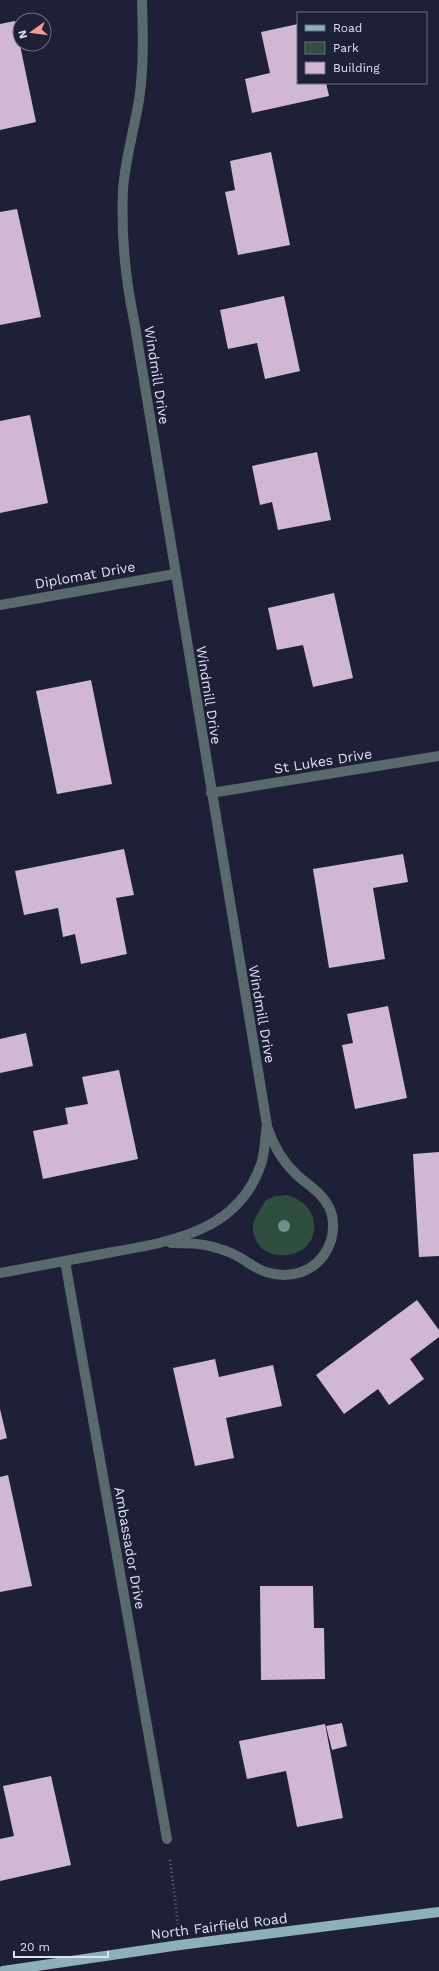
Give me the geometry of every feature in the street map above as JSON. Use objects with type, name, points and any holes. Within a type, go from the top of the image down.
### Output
[{"type":"main road","name":"North Fairfield Road","points":[[3,1971],[180,1945],[439,1912]]},
{"type":"street","name":"Windmill Drive","points":[[0,1273],[165,1243],[211,1226],[233,1208],[244,1196],[262,1162],[267,1125],[135,328],[127,288],[123,248],[123,189],[139,99],[143,42],[142,0]]},
{"type":"street","name":"Diplomat Drive","points":[[0,605],[175,574]]},
{"type":"street","name":"St Lukes Drive","points":[[211,793],[439,756]]},
{"type":"street","points":[[165,1243],[189,1243],[215,1247],[238,1256],[264,1272],[279,1276],[302,1272],[312,1267],[321,1259],[329,1247],[333,1234],[333,1220],[330,1208],[320,1192],[297,1174],[284,1161],[273,1143],[267,1125]]},
{"type":"street","name":"Ambassador Drive","points":[[65,1262],[167,1839]]},
{"type":"path","points":[[167,1839],[180,1945]]},
{"type":"green space","points":[[287,1195],[296,1198],[309,1209],[313,1218],[314,1233],[308,1244],[299,1252],[287,1255],[275,1254],[264,1250],[256,1241],[253,1224],[266,1200],[276,1196]]},
{"type":"building","points":[[12,22],[12,52],[21,52],[36,122],[0,130],[0,24]]},
{"type":"building","points":[[297,24],[297,84],[326,84],[329,96],[252,113],[245,79],[270,73],[261,32]]},
{"type":"building","points":[[271,152],[290,245],[238,255],[225,192],[235,190],[230,161]]},
{"type":"building","points":[[17,209],[41,317],[0,325],[0,212]]},
{"type":"building","points":[[284,296],[300,371],[265,379],[257,343],[228,349],[220,310]]},
{"type":"building","points":[[30,415],[48,503],[0,513],[0,421]]},
{"type":"building","points":[[317,452],[331,520],[278,530],[272,502],[260,505],[252,466]]},
{"type":"building","points":[[334,593],[353,678],[313,687],[303,645],[277,650],[268,608]]},
{"type":"building","points":[[91,680],[112,784],[57,794],[36,691]]},
{"type":"building","points":[[124,849],[134,895],[116,898],[127,954],[81,964],[75,934],[63,937],[58,908],[24,915],[15,871]]},
{"type":"building","points":[[403,854],[408,882],[373,888],[385,959],[329,968],[313,869]]},
{"type":"building","points":[[388,1006],[407,1098],[355,1109],[342,1045],[353,1043],[347,1014]]},
{"type":"building","points":[[26,1033],[33,1066],[0,1073],[0,1039]]},
{"type":"building","points":[[119,1070],[138,1159],[43,1179],[33,1131],[68,1124],[65,1108],[88,1104],[82,1077]]},
{"type":"building","points":[[439,1152],[439,1256],[419,1257],[413,1154]]},
{"type":"building","points":[[417,1300],[439,1330],[439,1337],[410,1359],[424,1379],[389,1405],[378,1389],[344,1414],[316,1375]]},
{"type":"building","points":[[215,1359],[219,1377],[273,1365],[282,1406],[226,1418],[234,1458],[195,1466],[173,1368]]},
{"type":"building","points":[[0,1409],[7,1438],[0,1440]]},
{"type":"building","points":[[8,1475],[32,1586],[0,1592],[0,1477]]},
{"type":"building","points":[[260,1586],[313,1586],[314,1628],[324,1628],[325,1679],[261,1680]]},
{"type":"building","points":[[342,1723],[347,1746],[332,1750],[326,1726]]},
{"type":"building","points":[[325,1724],[343,1818],[297,1827],[286,1771],[247,1779],[239,1741]]},
{"type":"building","points":[[51,1776],[71,1865],[0,1881],[0,1839],[14,1836],[3,1786]]}]
